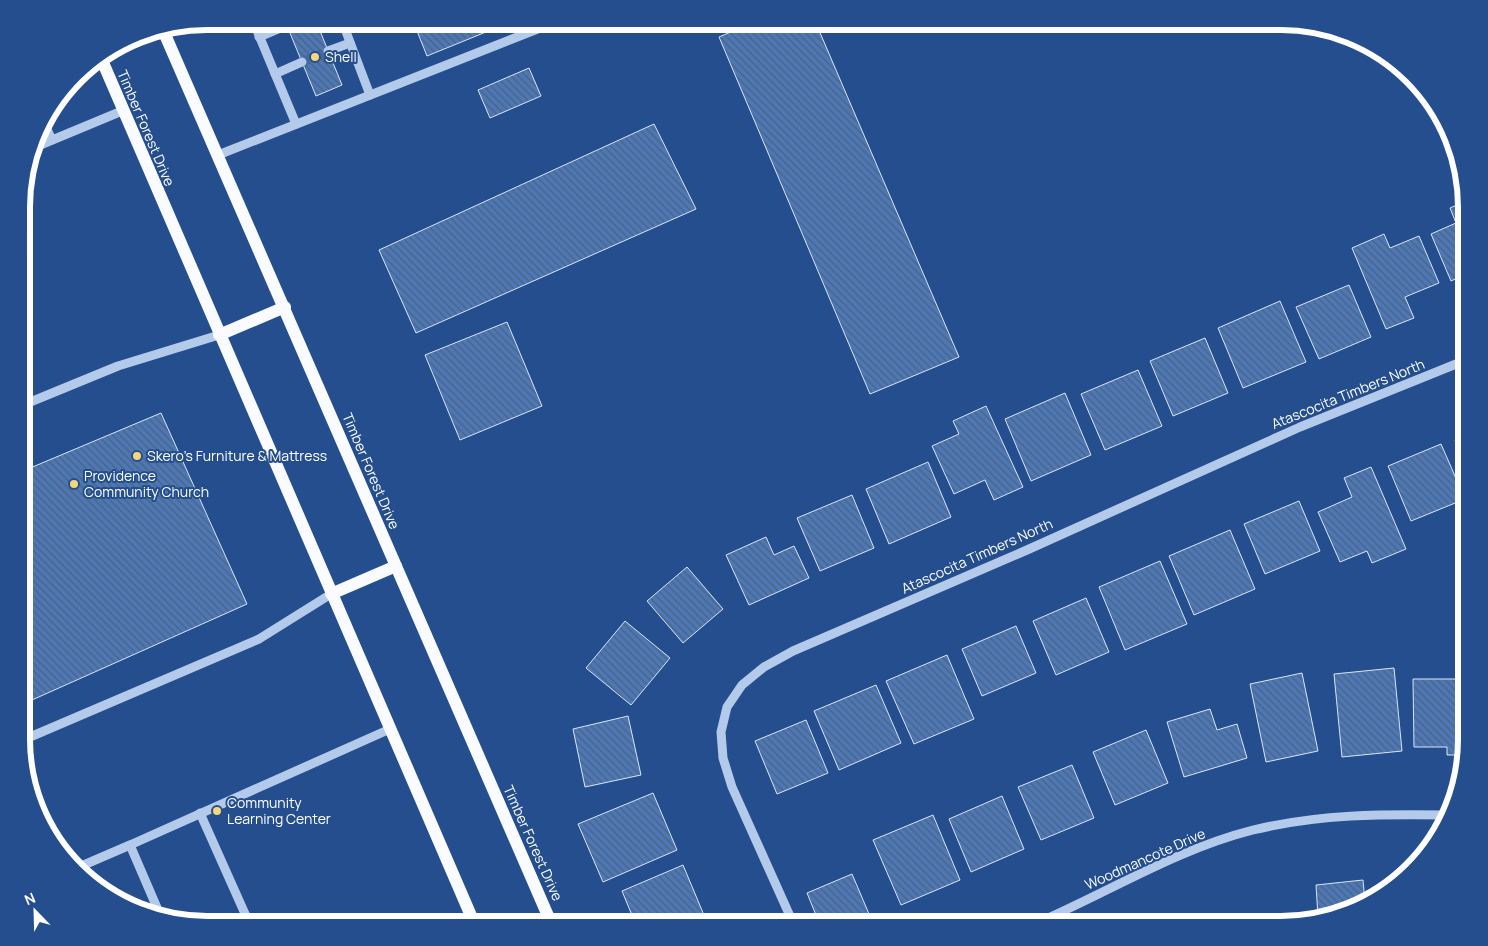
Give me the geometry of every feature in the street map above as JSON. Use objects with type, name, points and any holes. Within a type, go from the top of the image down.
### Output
[{"type":"main road","name":"Timber Forest Drive","points":[[165,35],[548,916]]},
{"type":"main road","name":"Timber Forest Drive","points":[[103,64],[122,111],[471,916]]},
{"type":"main road","points":[[219,335],[285,307]]},
{"type":"main road","points":[[331,594],[396,566]]},
{"type":"street","points":[[256,30],[296,124]]},
{"type":"street","points":[[259,37],[275,30]]},
{"type":"street","points":[[345,30],[370,95]]},
{"type":"street","points":[[218,155],[535,30]]},
{"type":"street","points":[[328,51],[350,43]]},
{"type":"street","points":[[275,74],[302,62]]},
{"type":"street","points":[[41,145],[122,111]]},
{"type":"street","points":[[47,130],[52,140]]},
{"type":"street","points":[[30,401],[118,366],[219,335]]},
{"type":"street","name":"Atascocita Timbers North","points":[[790,916],[732,787],[722,758],[721,732],[725,715],[728,706],[742,685],[764,667],[793,651],[1036,546],[1300,427],[1458,363]]},
{"type":"street","points":[[30,737],[258,639],[331,594]]},
{"type":"street","points":[[83,865],[390,729]]},
{"type":"street","points":[[200,813],[246,916]]},
{"type":"street","name":"Woodmancote Drive","points":[[1052,916],[1191,852],[1252,830],[1307,820],[1362,814],[1441,815]]},
{"type":"street","points":[[130,845],[158,909]]},
{"type":"building","name":"Shell","points":[[289,30],[320,30],[342,85],[316,96]]},
{"type":"building","points":[[417,30],[491,30],[427,56]]},
{"type":"building","points":[[735,30],[819,30],[959,357],[870,394],[719,37]]},
{"type":"building","points":[[529,68],[541,96],[490,118],[478,90]]},
{"type":"building","points":[[654,124],[696,209],[416,333],[379,250]]},
{"type":"building","points":[[1458,204],[1458,278],[1451,281],[1431,234],[1456,223],[1450,208]]},
{"type":"building","points":[[1384,234],[1390,248],[1419,236],[1439,283],[1405,297],[1414,318],[1386,329],[1352,248]]},
{"type":"building","points":[[1349,285],[1371,337],[1319,359],[1296,307]]},
{"type":"building","points":[[1280,301],[1306,362],[1243,388],[1218,328]]},
{"type":"building","points":[[507,322],[542,406],[460,440],[425,355]]},
{"type":"building","points":[[1205,338],[1228,393],[1173,416],[1150,361]]},
{"type":"building","points":[[1138,370],[1162,426],[1105,450],[1081,394]]},
{"type":"building","points":[[1065,393],[1091,455],[1031,481],[1005,419]]},
{"type":"building","points":[[986,406],[1023,487],[994,500],[985,480],[954,494],[932,446],[959,434],[953,421]]},
{"type":"building","points":[[161,413],[247,604],[30,701],[30,468]]},
{"type":"building","points":[[1441,444],[1458,483],[1458,502],[1411,521],[1388,466]]},
{"type":"building","points":[[928,462],[951,517],[889,544],[866,489]]},
{"type":"building","points":[[1371,467],[1406,549],[1372,563],[1367,551],[1340,562],[1318,512],[1352,497],[1344,478]]},
{"type":"building","points":[[852,495],[874,548],[820,571],[797,518]]},
{"type":"building","points":[[1299,501],[1320,551],[1265,574],[1244,524]]},
{"type":"building","points":[[1230,530],[1255,589],[1194,615],[1169,556]]},
{"type":"building","points":[[766,537],[774,555],[794,546],[809,578],[749,605],[726,555]]},
{"type":"building","points":[[1160,561],[1187,624],[1125,650],[1099,587]]},
{"type":"building","points":[[687,567],[723,609],[683,643],[647,601]]},
{"type":"building","points":[[1086,598],[1109,652],[1056,675],[1033,621]]},
{"type":"building","points":[[625,621],[670,658],[631,705],[586,668]]},
{"type":"building","points":[[1016,626],[1036,673],[982,696],[962,649]]},
{"type":"building","points":[[947,655],[974,719],[914,744],[886,681]]},
{"type":"building","points":[[1394,668],[1402,751],[1342,757],[1334,674]]},
{"type":"building","points":[[1302,673],[1318,751],[1266,762],[1250,684]]},
{"type":"building","points":[[1413,679],[1458,679],[1457,755],[1447,755],[1447,747],[1414,747]]},
{"type":"building","points":[[876,685],[901,743],[839,770],[814,711]]},
{"type":"building","points":[[1210,709],[1217,730],[1237,724],[1247,758],[1184,777],[1167,722]]},
{"type":"building","points":[[628,716],[641,775],[585,787],[573,729]]},
{"type":"building","points":[[806,720],[828,773],[777,794],[755,741]]},
{"type":"building","points":[[1146,730],[1168,783],[1115,805],[1093,752]]},
{"type":"building","points":[[1072,765],[1094,818],[1041,840],[1018,787]]},
{"type":"building","points":[[653,793],[677,850],[603,882],[578,824]]},
{"type":"building","points":[[1002,796],[1024,849],[971,872],[949,819]]},
{"type":"building","points":[[933,815],[960,880],[901,905],[873,840]]},
{"type":"building","points":[[683,865],[704,916],[632,916],[622,891]]},
{"type":"building","points":[[852,874],[870,916],[816,916],[807,893]]},
{"type":"building","points":[[1363,880],[1364,895],[1349,903],[1318,912],[1316,885]]},
{"type":"tunnel","points":[[302,62],[328,51]]},
{"type":"place","name":"Shell","points":[[315,57]]},
{"type":"place","name":"Skero's Furniture & Mattress","points":[[137,456]]},
{"type":"place","name":"Providence Community Church","points":[[74,484]]},
{"type":"place","name":"Community Learning Center","points":[[217,811]]}]
